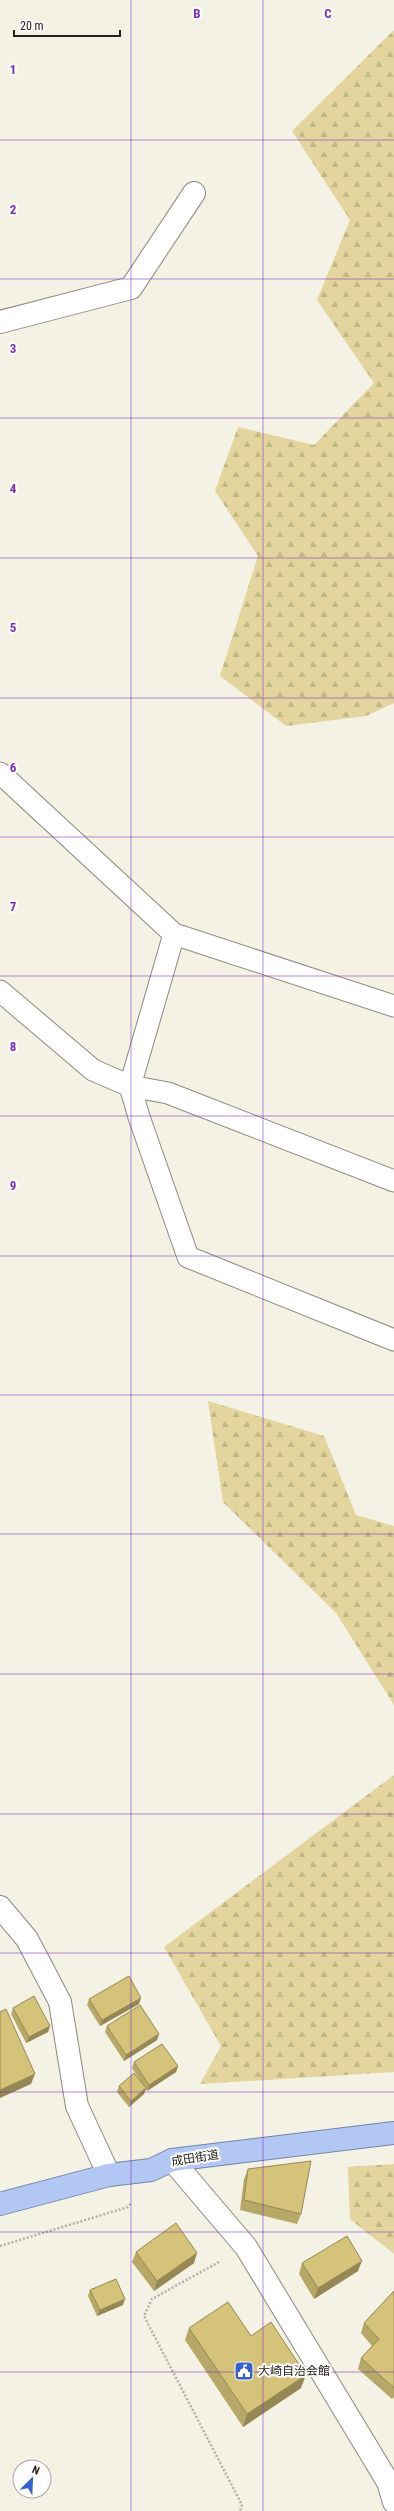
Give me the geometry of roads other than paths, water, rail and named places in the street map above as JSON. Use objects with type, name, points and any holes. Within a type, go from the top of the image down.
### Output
[{"type":"highway","name":"成田街道","points":[[0,2204],[109,2175],[151,2170],[172,2160],[394,2132]]},
{"type":"street","points":[[0,322],[131,288],[194,192]]},
{"type":"street","points":[[0,1907],[27,1939],[60,2002],[77,2106],[109,2175]]},
{"type":"street","points":[[172,2160],[246,2247],[388,2482],[394,2502]]},
{"type":"lane","points":[[0,773],[174,934],[394,1006]]},
{"type":"lane","points":[[174,934],[130,1086],[139,1117],[188,1257],[394,1340]]},
{"type":"lane","points":[[0,991],[94,1070],[130,1086],[168,1093],[394,1181]]},
{"type":"place","name":"大崎自治会館","points":[[244,2371]]}]
